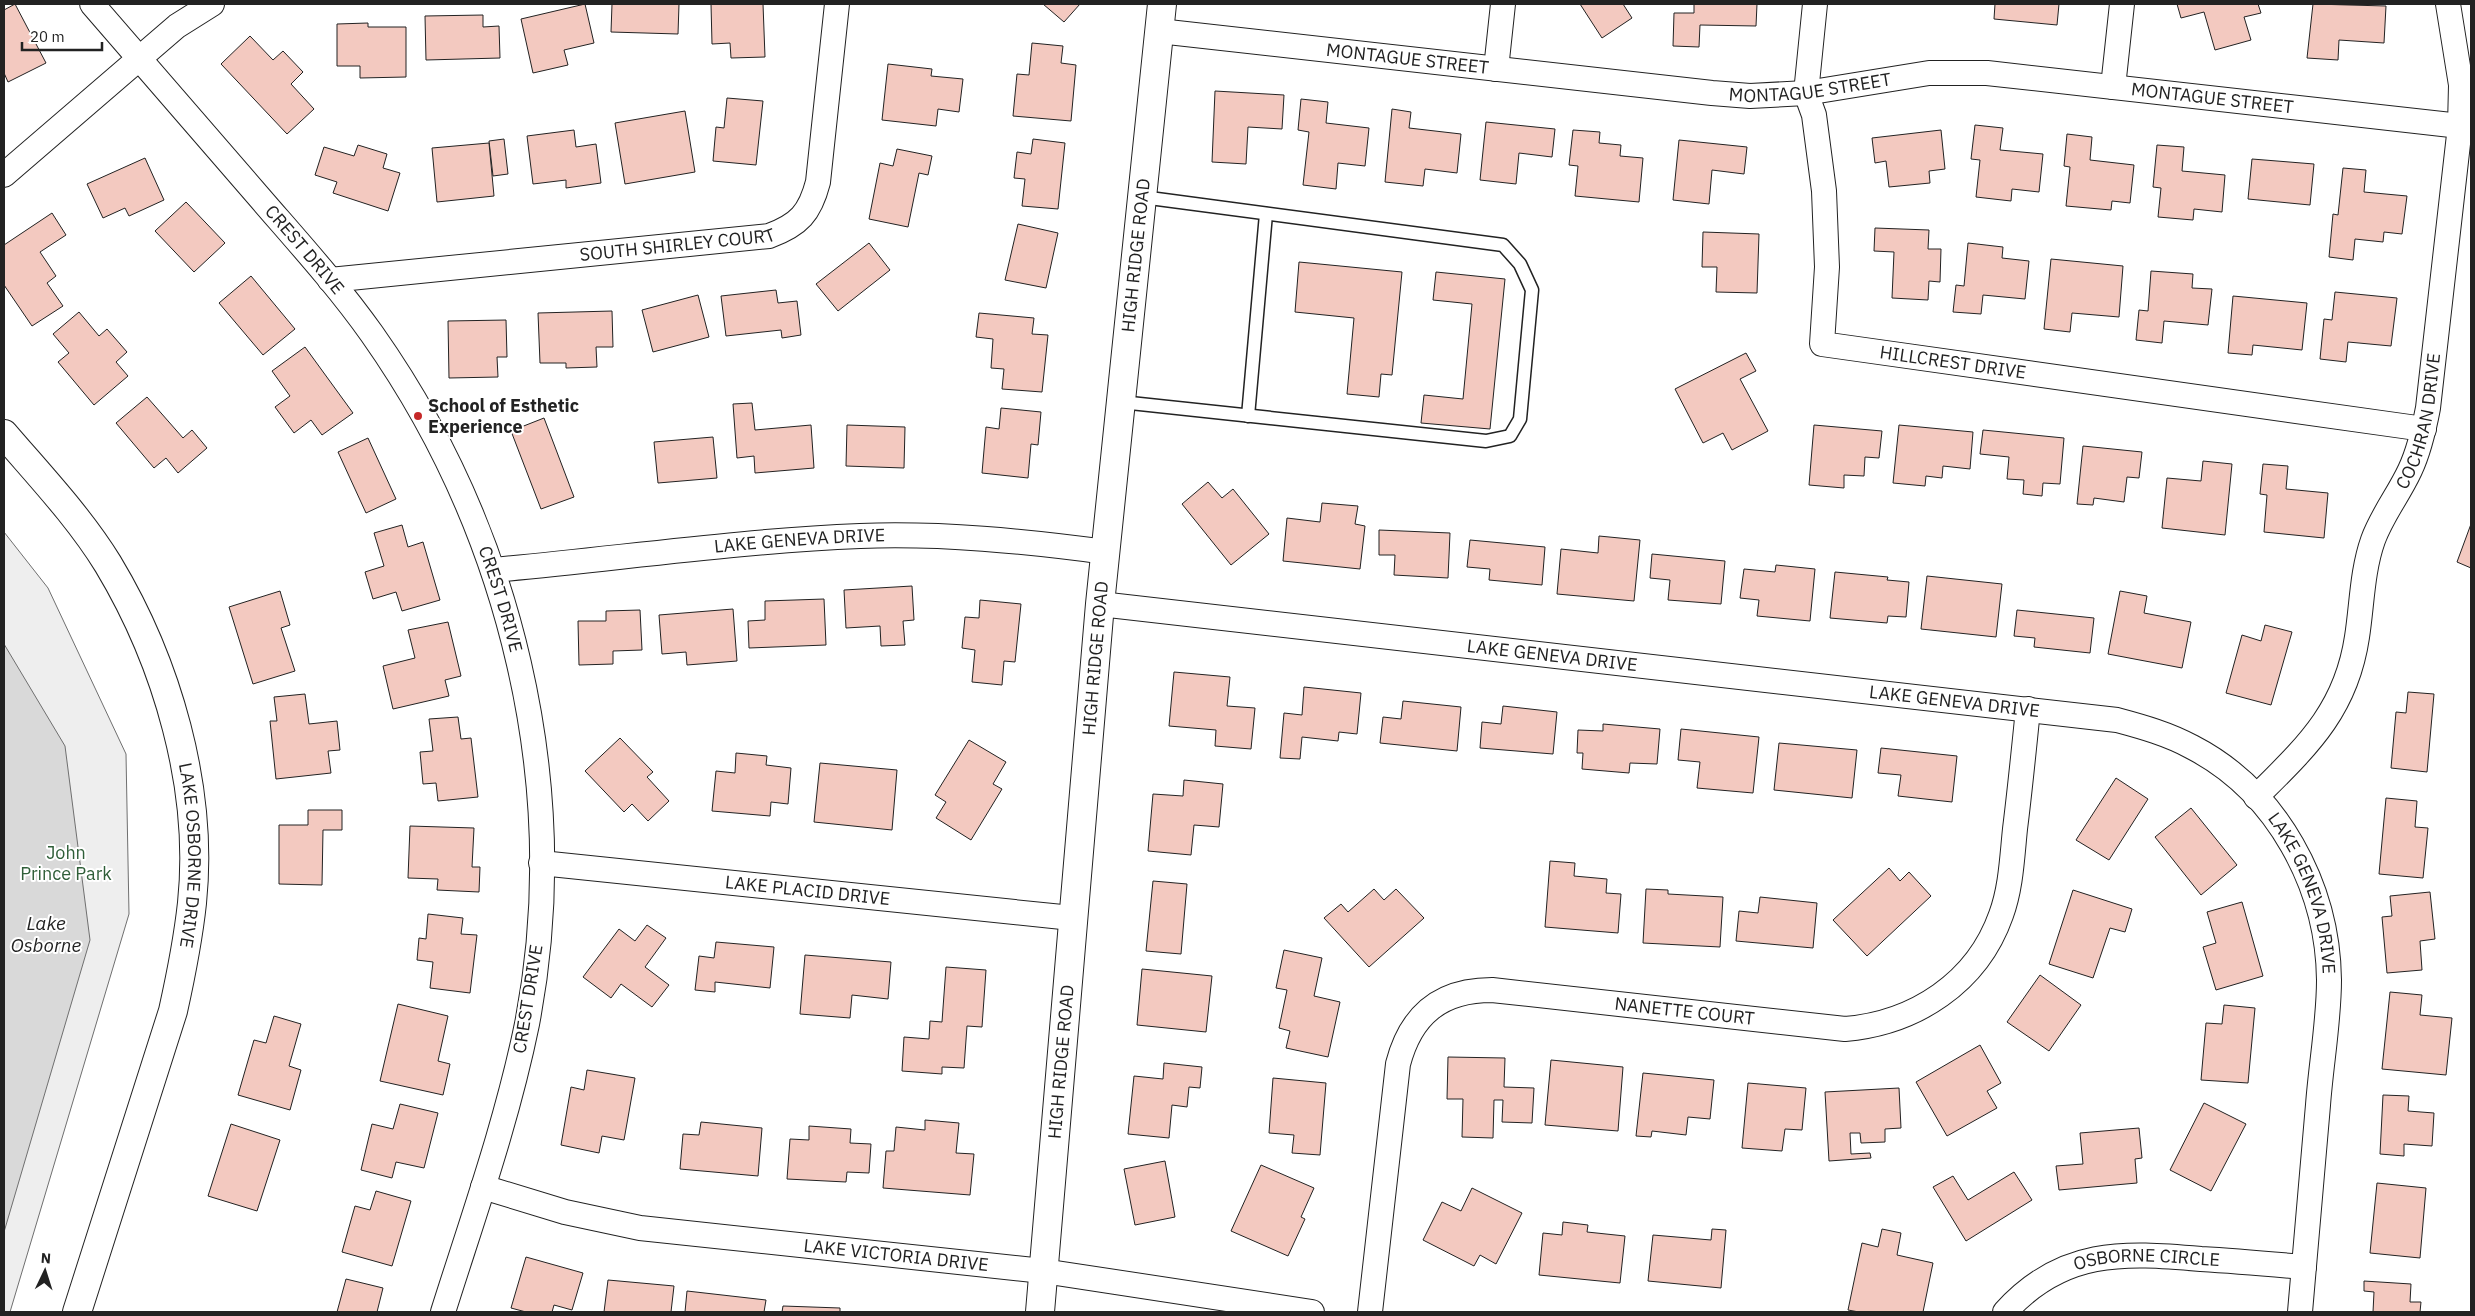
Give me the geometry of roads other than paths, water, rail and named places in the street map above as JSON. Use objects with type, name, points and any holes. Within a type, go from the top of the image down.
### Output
[{"type":"street","name":"CREST DRIVE","points":[[92,4],[330,280],[370,331],[402,378],[439,443],[471,511],[493,570],[513,636],[529,710],[538,784],[541,863],[538,945],[528,1019],[512,1093],[443,1312]]},
{"type":"street","points":[[4,175],[138,58],[177,26],[212,4]]},
{"type":"street","name":"SOUTH SHIRLEY COURT","points":[[330,280],[768,236],[787,229],[802,218],[813,201],[818,182],[837,4]]},
{"type":"street","name":"HIGH RIDGE ROAD","points":[[1040,1312],[1100,604],[1162,4]]},
{"type":"street","points":[[1496,69],[1503,4]]},
{"type":"street","name":"HILLCREST DRIVE","points":[[1815,4],[1806,93],[1814,115],[1824,191],[1827,267],[1822,344],[2424,429]]},
{"type":"street","points":[[2113,87],[2122,4]]},
{"type":"street","name":"COCHRAN DRIVE","points":[[2256,796],[2312,740],[2337,702],[2353,660],[2368,557],[2374,538],[2411,469],[2424,429],[2460,126],[2461,85],[2448,4]]},
{"type":"street","name":"MONTAGUE STREET","points":[[1159,31],[1750,96],[1806,93],[1928,73],[1986,73],[2460,126]]},
{"type":"street","name":"LAKE OSBORNE DRIVE","points":[[4,434],[74,516],[107,563],[139,621],[164,683],[182,747],[189,791],[193,857],[192,902],[183,968],[173,1011],[77,1312]]},
{"type":"street","name":"LAKE GENEVA DRIVE","points":[[493,570],[860,536],[946,536],[1031,542],[1106,552]]},
{"type":"street","name":"LAKE GENEVA DRIVE","points":[[1100,604],[2028,708],[2117,720],[2156,730],[2193,747],[2226,770],[2256,796],[2270,812],[2293,845],[2311,882],[2326,940],[2328,981],[2300,1312]]},
{"type":"street","name":"NANETTE COURT","points":[[1370,1312],[1398,1064],[1403,1045],[1412,1027],[1435,1004],[1453,995],[1472,990],[1492,990],[1845,1029],[1886,1023],[1923,1007],[1940,996],[1970,969],[1986,946],[2001,916],[2010,877],[2028,708]]},
{"type":"street","name":"LAKE PLACID DRIVE","points":[[541,863],[1072,918]]},
{"type":"street","name":"LAKE VICTORIA DRIVE","points":[[483,1187],[565,1212],[640,1228],[1043,1271],[1312,1312]]},
{"type":"street","name":"OSBORNE CIRCLE","points":[[2005,1312],[2027,1291],[2044,1279],[2062,1269],[2102,1257],[2143,1254],[2304,1267]]},
{"type":"lane","points":[[1121,402],[1486,441],[1510,436],[1520,418],[1532,290],[1520,264],[1503,245],[1142,197]]},
{"type":"lane","points":[[1248,416],[1266,214]]},
{"type":"water","name":"Lake Osborne","points":[[4,644],[65,746],[90,940],[4,1232]]},
{"type":"place","name":"School of Esthetic Experience","points":[[418,416]]},
{"type":"park label","name":"John Prince Park","points":[[66,863]]}]
